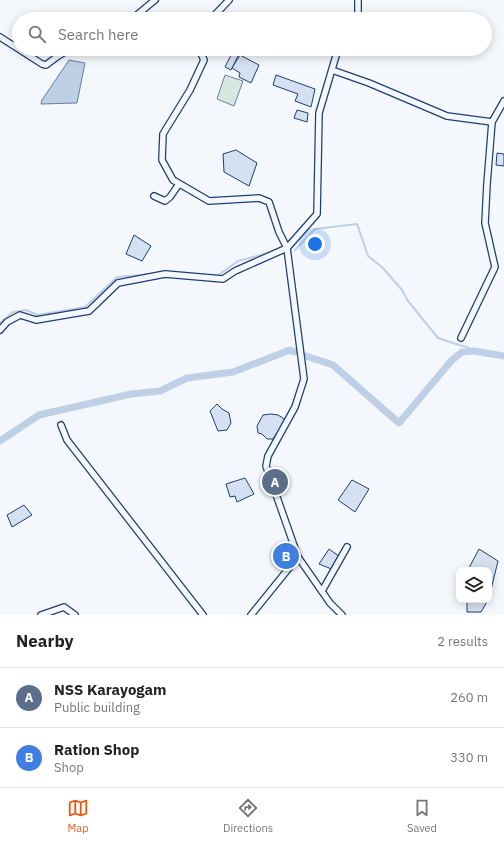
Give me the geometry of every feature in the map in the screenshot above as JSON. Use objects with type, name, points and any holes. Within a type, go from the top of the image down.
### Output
[{"type":"street","points":[[140,12],[155,0]]},
{"type":"street","points":[[217,12],[228,0]]},
{"type":"street","points":[[358,0],[358,12]]},
{"type":"street","points":[[0,37],[12,45]]},
{"type":"street","points":[[30,56],[46,65],[58,56]]},
{"type":"street","points":[[202,56],[204,60],[190,90],[163,134],[162,160],[173,180],[209,200],[259,198],[269,202],[279,232],[287,248],[304,379],[295,407],[268,456],[266,466],[298,557],[330,603],[342,615]]},
{"type":"street","points":[[0,330],[7,322],[20,315],[36,320],[89,311],[118,283],[166,274],[223,279],[235,271],[287,248],[317,214],[319,112],[336,56]]},
{"type":"street","points":[[332,70],[369,83],[447,116],[492,122]]},
{"type":"street","points":[[461,338],[495,267],[485,223],[487,184],[492,122],[504,101]]},
{"type":"street","points":[[154,196],[165,201],[170,197],[179,184]]},
{"type":"street","points":[[62,425],[67,440],[202,615]]},
{"type":"street","points":[[322,591],[347,547]]},
{"type":"street","points":[[251,615],[298,557]]},
{"type":"street","points":[[41,615],[64,607],[75,615]]},
{"type":"shaded area","points":[[225,75],[243,81],[234,106],[217,99]]},
{"type":"water","points":[[69,60],[85,63],[77,103],[41,104],[42,100]]},
{"type":"building","points":[[230,56],[238,56],[231,70],[225,67]]},
{"type":"building","points":[[239,56],[259,65],[251,83],[239,77],[240,73],[232,68]]},
{"type":"building","points":[[276,75],[315,89],[311,107],[295,101],[298,94],[273,85]]},
{"type":"building","points":[[297,110],[308,113],[307,122],[294,118]]},
{"type":"building","points":[[236,150],[257,163],[249,186],[224,172],[223,154]]},
{"type":"building","points":[[497,153],[504,154],[504,166],[496,165]]},
{"type":"building","points":[[134,235],[151,246],[142,261],[126,254]]},
{"type":"building","points":[[217,404],[229,413],[231,423],[227,430],[218,431],[210,411]]},
{"type":"building","points":[[263,415],[278,415],[286,420],[273,439],[267,439],[262,434],[258,433],[257,426]]},
{"type":"building","points":[[245,478],[254,494],[237,502],[235,496],[230,497],[226,484]]},
{"type":"building","points":[[352,480],[369,489],[355,512],[338,500]]},
{"type":"building","points":[[24,505],[32,515],[12,527],[7,515]]},
{"type":"building","points":[[329,549],[340,557],[334,570],[319,564]]},
{"type":"building","points":[[479,549],[498,561],[492,586],[492,567],[470,566]]},
{"type":"building","points":[[467,603],[486,603],[481,612],[467,612]]},
{"type":"waterway","points":[[295,250],[315,229],[357,224],[368,256],[383,268],[402,290],[408,301],[438,338],[467,347],[474,351]]},
{"type":"waterway","points":[[215,276],[238,261],[268,253]]},
{"type":"waterway","points":[[169,272],[197,274]]},
{"type":"waterway","points":[[0,323],[13,312],[26,310],[38,315],[85,307],[117,277],[153,274]]},
{"type":"waterway","points":[[0,441],[39,415],[131,394],[160,391],[187,378],[233,372],[290,350],[295,352]]},
{"type":"waterway","points":[[306,356],[333,365],[399,423],[452,360],[462,352],[474,351],[504,356]]},
{"type":"place","name":"NSS Karayogam","points":[[275,482]]},
{"type":"place","name":"Ration Shop","points":[[286,556]]}]
